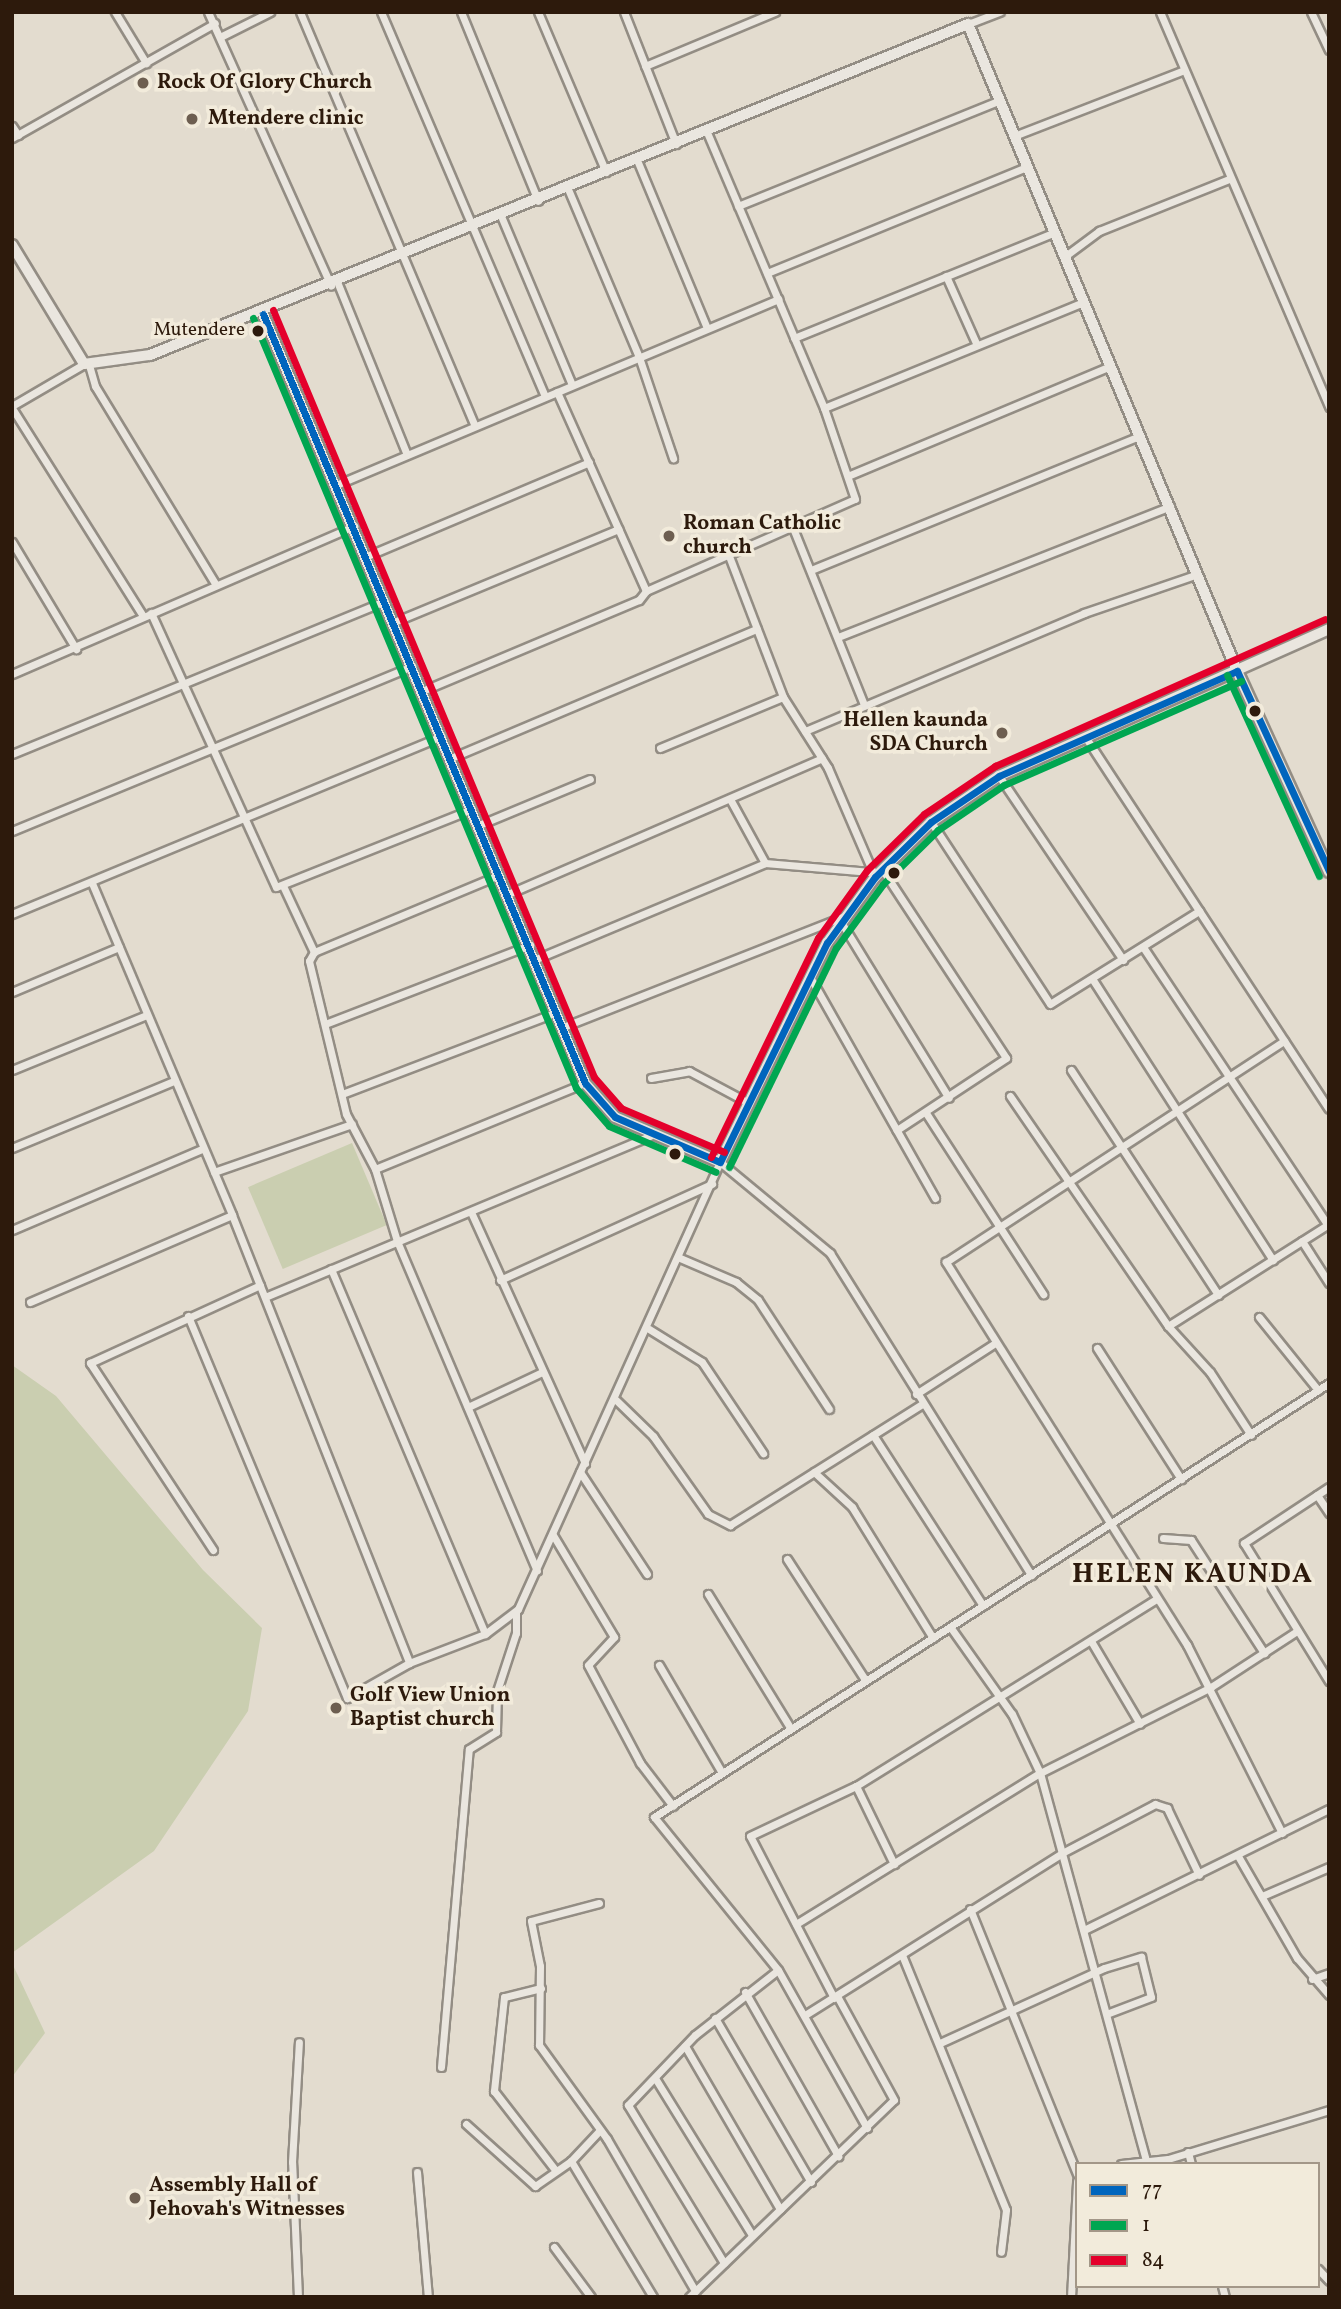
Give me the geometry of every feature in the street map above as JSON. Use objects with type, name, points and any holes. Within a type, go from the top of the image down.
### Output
[{"type":"main road","points":[[12,245],[86,365],[150,355],[335,285],[968,24],[1237,671],[1329,872]]},
{"type":"main road","points":[[263,314],[536,959],[584,1083],[607,1112],[650,1136],[720,1162],[809,977],[843,919],[876,872],[931,822],[999,776],[1328,631]]},
{"type":"street","points":[[115,12],[146,63]]},
{"type":"street","points":[[208,12],[222,36],[335,285],[407,455]]},
{"type":"street","points":[[222,36],[270,12]]},
{"type":"street","points":[[300,12],[475,426]]},
{"type":"street","points":[[381,12],[470,229],[545,397]]},
{"type":"street","points":[[461,12],[538,201]]},
{"type":"street","points":[[538,12],[606,173]]},
{"type":"street","points":[[624,12],[676,144]]},
{"type":"street","points":[[645,66],[775,12]]},
{"type":"street","points":[[968,24],[984,15],[1000,12]]},
{"type":"street","points":[[1160,12],[1229,179],[1329,407]]},
{"type":"street","points":[[1311,12],[1329,50]]},
{"type":"street","points":[[12,126],[15,136],[215,23]]},
{"type":"street","points":[[1014,136],[1184,70]]},
{"type":"street","points":[[738,206],[1000,100]]},
{"type":"street","points":[[422,691],[639,600],[646,591],[853,503],[850,475],[824,408],[706,132]]},
{"type":"street","points":[[637,160],[707,328]]},
{"type":"street","points":[[767,273],[1027,167]]},
{"type":"street","points":[[1065,257],[1099,231],[1229,179]]},
{"type":"street","points":[[568,189],[639,357],[673,458]]},
{"type":"street","points":[[501,216],[572,385]]},
{"type":"street","points":[[794,338],[1055,232]]},
{"type":"street","points":[[946,276],[976,343]]},
{"type":"street","points":[[336,485],[778,299]]},
{"type":"street","points":[[824,408],[976,343],[1084,302]]},
{"type":"street","points":[[215,583],[95,386],[86,365],[12,407],[147,615],[185,683],[243,821],[273,884],[284,888],[472,809]]},
{"type":"street","points":[[850,475],[1111,366]]},
{"type":"street","points":[[558,392],[646,591]]},
{"type":"street","points":[[811,570],[1140,436]]},
{"type":"street","points":[[367,556],[589,462]]},
{"type":"street","points":[[838,637],[1170,506]]},
{"type":"street","points":[[12,674],[76,649],[215,583],[354,526]]},
{"type":"street","points":[[793,528],[864,705]]},
{"type":"street","points":[[394,622],[618,529]]},
{"type":"street","points":[[12,542],[76,649]]},
{"type":"street","points":[[729,556],[783,696],[822,758],[876,872],[1006,1058],[897,1130]]},
{"type":"street","points":[[805,731],[1084,613],[1198,574]]},
{"type":"street","points":[[12,754],[385,601]]},
{"type":"street","points":[[451,758],[757,629]]},
{"type":"street","points":[[12,831],[412,666]]},
{"type":"street","points":[[660,748],[783,696]]},
{"type":"street","points":[[12,915],[442,736]]},
{"type":"street","points":[[1086,738],[1329,1109]]},
{"type":"street","points":[[508,894],[822,758]]},
{"type":"street","points":[[999,776],[1123,960]]},
{"type":"street","points":[[479,825],[590,779]]},
{"type":"street","points":[[730,799],[765,863]]},
{"type":"street","points":[[931,822],[1046,1001],[1054,1004],[1199,911]]},
{"type":"street","points":[[536,959],[765,863],[876,872]]},
{"type":"street","points":[[499,875],[314,953],[309,961],[352,1124],[376,1169],[397,1241],[537,1571]]},
{"type":"street","points":[[92,883],[232,1215],[409,1663]]},
{"type":"street","points":[[284,888],[314,953]]},
{"type":"street","points":[[563,1027],[843,919],[949,1098]]},
{"type":"street","points":[[326,1024],[530,945]]},
{"type":"street","points":[[12,992],[119,947]]},
{"type":"street","points":[[1143,947],[1228,1079],[1328,1224],[1168,1326]]},
{"type":"street","points":[[809,977],[935,1198]]},
{"type":"street","points":[[1093,980],[1273,1260]]},
{"type":"street","points":[[342,1094],[557,1013]]},
{"type":"street","points":[[12,1070],[147,1015]]},
{"type":"street","points":[[1282,1833],[1211,1687],[946,1262],[1284,1041]]},
{"type":"street","points":[[1070,1070],[1218,1295]]},
{"type":"street","points":[[651,1078],[689,1071],[747,1102]]},
{"type":"street","points":[[12,1148],[174,1081]]},
{"type":"street","points":[[376,1169],[584,1083]]},
{"type":"street","points":[[1010,1096],[1168,1326],[1210,1372],[1251,1435]]},
{"type":"street","points":[[926,1113],[1043,1294]]},
{"type":"street","points":[[214,1172],[352,1124]]},
{"type":"street","points":[[265,1297],[650,1136]]},
{"type":"street","points":[[12,1230],[202,1149]]},
{"type":"street","points":[[442,2067],[469,1749],[496,1732],[497,1692],[516,1633],[516,1612],[649,1329],[720,1162],[830,1253],[1031,1575]]},
{"type":"street","points":[[500,1280],[712,1184]]},
{"type":"street","points":[[471,1212],[540,1373],[585,1462]]},
{"type":"street","points":[[30,1302],[232,1215]]},
{"type":"street","points":[[1302,1241],[1329,1283]]},
{"type":"street","points":[[680,1258],[736,1282],[758,1300],[829,1409]]},
{"type":"street","points":[[331,1269],[485,1634]]},
{"type":"street","points":[[213,1550],[90,1363],[260,1284]]},
{"type":"street","points":[[188,1316],[345,1694],[353,1698],[370,1690],[409,1663],[485,1634],[516,1612]]},
{"type":"street","points":[[1259,1317],[1318,1390]]},
{"type":"street","points":[[649,1329],[702,1362],[763,1453]]},
{"type":"street","points":[[916,1394],[995,1343]]},
{"type":"street","points":[[1097,1348],[1181,1479]]},
{"type":"street","points":[[468,1407],[540,1373]]},
{"type":"street","points":[[867,2129],[778,1970],[654,1818],[1251,1435],[1329,1382]]},
{"type":"street","points":[[616,1400],[653,1436],[722,1525],[814,1472],[922,1404]]},
{"type":"street","points":[[873,1435],[983,1606]]},
{"type":"street","points":[[580,1472],[647,1574]]},
{"type":"street","points":[[814,1472],[852,1507],[933,1638]]},
{"type":"street","points":[[1329,1487],[1244,1543],[1329,1681]]},
{"type":"street","points":[[1317,1495],[1329,1513]]},
{"type":"street","points":[[553,1535],[614,1637],[588,1665],[640,1763],[673,1806]]},
{"type":"street","points":[[1163,1538],[1191,1540],[1264,1653]]},
{"type":"street","points":[[787,1559],[866,1681]]},
{"type":"street","points":[[708,1594],[791,1729]]},
{"type":"street","points":[[599,1903],[531,1921],[541,1988],[543,2054],[600,2130],[692,2294],[867,2129],[894,2096],[748,1840],[856,1786],[1001,1698],[1157,1598]]},
{"type":"street","points":[[951,1628],[1001,1698],[1040,1773],[1086,1929],[1146,2160],[1188,2152],[1329,2110]]},
{"type":"street","points":[[796,1924],[1040,1773],[1211,1687],[1297,1631]]},
{"type":"street","points":[[1091,1641],[1140,1724]]},
{"type":"street","points":[[659,1665],[722,1773]]},
{"type":"street","points":[[856,1786],[894,1864]]},
{"type":"street","points":[[805,2015],[1062,1853],[1162,1802],[1199,1875]]},
{"type":"street","points":[[1086,1929],[1329,1809]]},
{"type":"street","points":[[1238,1856],[1312,1979],[1329,1995]]},
{"type":"street","points":[[1262,1896],[1329,1867]]},
{"type":"street","points":[[970,1909],[1075,2169]]},
{"type":"street","points":[[902,1955],[1006,2210],[1001,2252]]},
{"type":"street","points":[[940,2043],[1012,2014],[1097,1971],[1141,1957],[1151,1997],[1109,2013]]},
{"type":"street","points":[[724,2263],[628,2105],[715,2018],[778,1970]]},
{"type":"street","points":[[1312,1979],[1329,1973]]},
{"type":"street","points":[[541,1988],[504,1997],[494,2091],[556,2171]]},
{"type":"street","points":[[746,1992],[838,2156]]},
{"type":"street","points":[[715,2018],[811,2182]]},
{"type":"street","points":[[298,2297],[292,2162],[299,2042]]},
{"type":"street","points":[[685,2046],[780,2209]]},
{"type":"street","points":[[655,2078],[752,2235]]},
{"type":"street","points":[[466,2124],[532,2185],[571,2161],[600,2130]]},
{"type":"street","points":[[1188,2152],[1190,2162]]},
{"type":"street","points":[[571,2161],[653,2297]]},
{"type":"street","points":[[416,2172],[428,2297]]},
{"type":"street","points":[[1071,2297],[1075,2220]]},
{"type":"street","points":[[554,2247],[592,2297]]},
{"type":"green space","points":[[352,1143],[387,1225],[283,1269],[248,1187]]},
{"type":"green space","points":[[12,1365],[56,1396],[203,1570],[262,1628],[248,1711],[154,1851],[12,1953]]},
{"type":"green space","points":[[12,1963],[45,2033],[12,2077]]},
{"type":"transit line","name":"84","points":[[273,310],[594,1077],[621,1108],[724,1152]]},
{"type":"transit line","name":"77","points":[[263,314],[585,1083],[615,1117],[720,1162]]},
{"type":"transit line","name":"1","points":[[253,318],[576,1088],[609,1126],[716,1172]]},
{"type":"transit line","name":"84","points":[[711,1157],[818,938],[867,870],[924,814],[995,766],[1325,619]]},
{"type":"transit line","name":"77","points":[[1237,671],[1329,871]]},
{"type":"transit line","name":"77","points":[[720,1162],[827,943],[875,877],[931,822],[999,776],[1237,671]]},
{"type":"transit line","name":"1","points":[[1227,675],[1319,876]]},
{"type":"transit line","name":"1","points":[[729,1167],[836,948],[883,884],[938,830],[1004,785],[1241,681]]},
{"type":"place","name":"Rock Of Glory Church","points":[[143,83]]},
{"type":"place","name":"Mtendere clinic","points":[[192,119]]},
{"type":"place","name":"Mutendere","points":[[258,331]]},
{"type":"place","name":"Roman Catholic church","points":[[669,536]]},
{"type":"place","name":"Hellen kaunda SDA Church","points":[[1002,733]]},
{"type":"place","name":"Golf View Union Baptist church","points":[[336,1708]]},
{"type":"place","name":"Assembly Hall of Jehovah's Witnesses","points":[[135,2198]]},
{"type":"district","name":"HELEN KAUNDA","points":[[1193,1575]]}]
